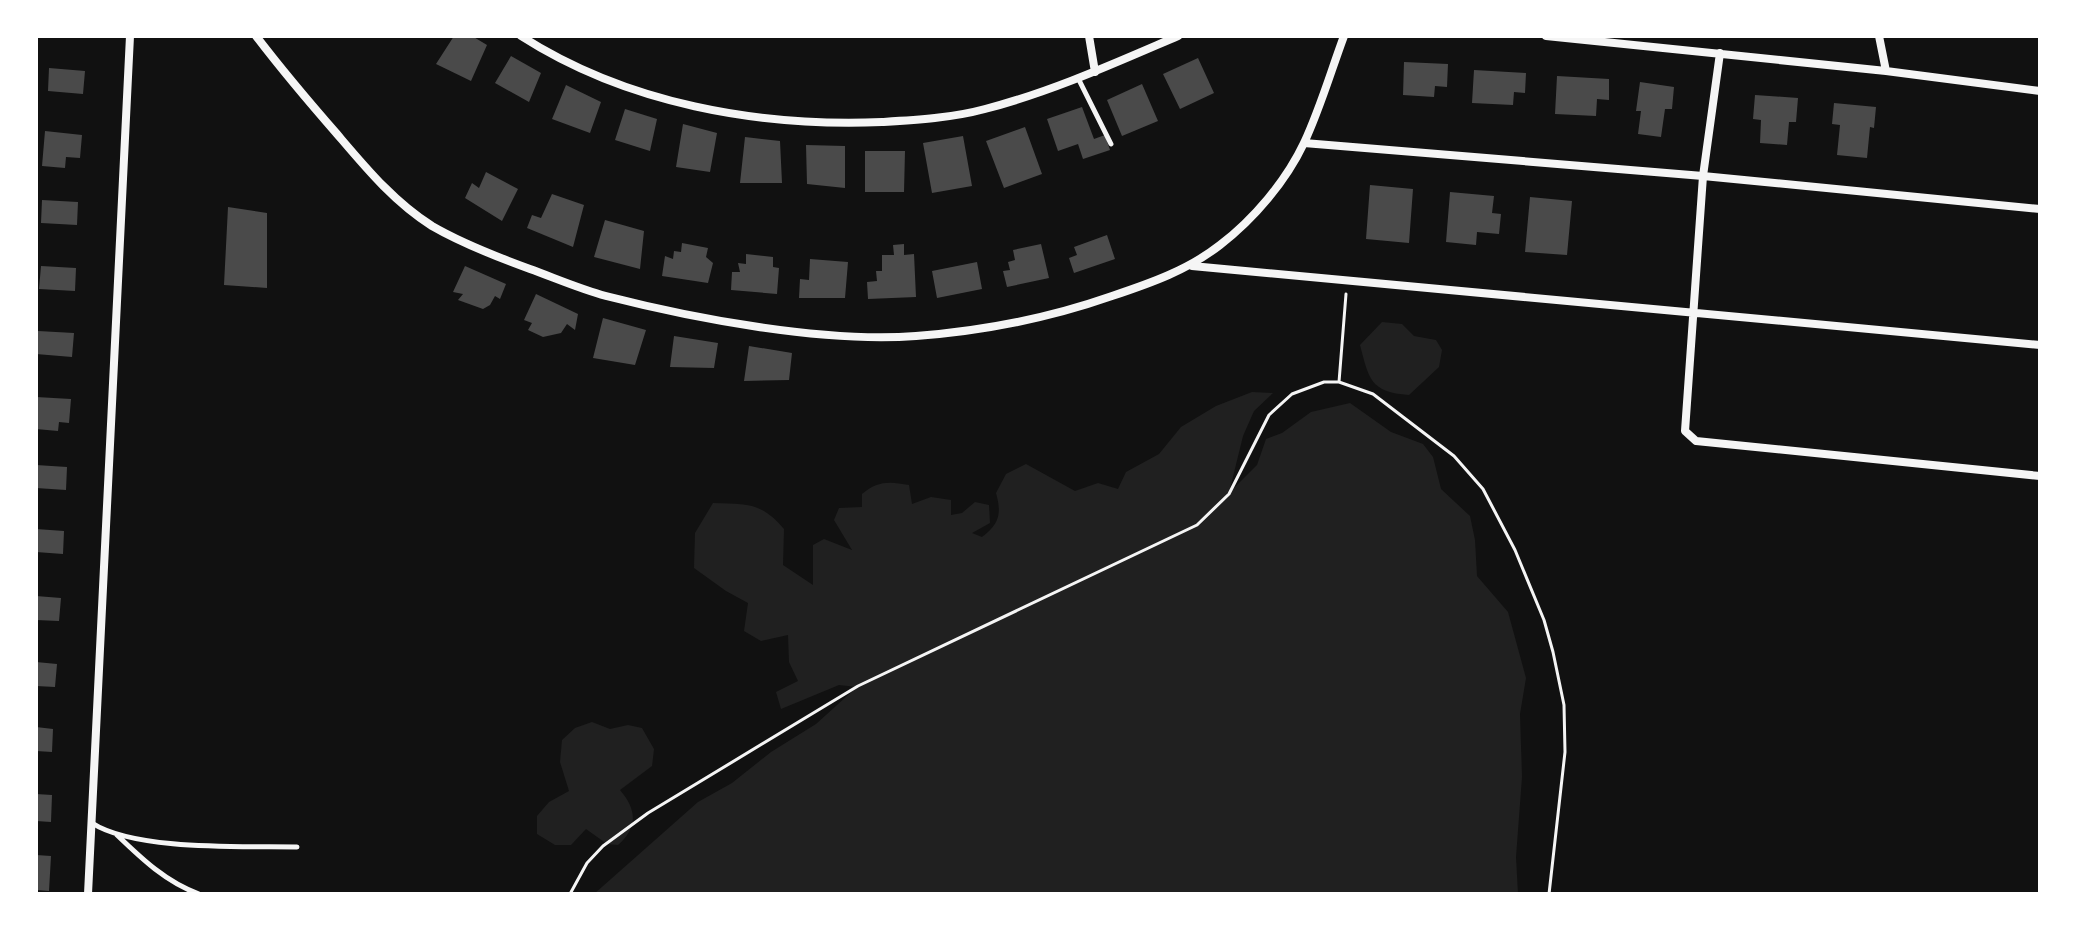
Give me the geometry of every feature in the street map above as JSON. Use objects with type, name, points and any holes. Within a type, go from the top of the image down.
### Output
[{"type":"street","points":[[88,894],[130,36]]},
{"type":"street","points":[[256,36],[397,202],[434,227],[487,253],[603,295],[772,328],[845,335],[914,336],[978,329],[1043,317],[1143,286],[1192,266],[1257,212],[1286,174],[1304,143],[1344,36]]},
{"type":"street","points":[[521,36],[542,50],[596,76],[661,97],[730,114],[787,121],[845,123],[921,120],[984,110],[1095,72],[1178,36]]},
{"type":"street","points":[[1089,36],[1095,72]]},
{"type":"street","points":[[1546,36],[1886,71],[2040,91]]},
{"type":"street","points":[[1879,36],[1886,71]]},
{"type":"street","points":[[1720,53],[1703,176],[1685,431],[1696,441],[2040,476]]},
{"type":"street","points":[[1304,143],[1703,176],[2040,209]]},
{"type":"street","points":[[1192,266],[2040,345]]},
{"type":"lane","points":[[1078,78],[1111,144]]},
{"type":"lane","points":[[91,822],[116,835],[161,875],[181,888],[199,894]]},
{"type":"lane","points":[[116,835],[186,844],[297,847]]},
{"type":"path","points":[[1339,382],[1346,280]]},
{"type":"path","points":[[570,894],[587,863],[603,846],[648,813],[858,686],[1197,525],[1229,494],[1269,415],[1292,394],[1324,382],[1339,382],[1373,394],[1454,456],[1483,489],[1515,550],[1553,652],[1564,705],[1565,752],[1549,894]]},
{"type":"shaded area","points":[[1382,322],[1402,324],[1414,336],[1436,340],[1442,350],[1439,367],[1409,395],[1379,387],[1366,367],[1360,345]]},
{"type":"shaded area","points":[[1252,392],[1273,393],[1254,411],[1243,436],[1229,493],[1257,465],[1266,439],[1282,433],[1311,412],[1350,403],[1391,432],[1423,444],[1433,457],[1441,489],[1470,516],[1477,576],[1508,612],[1526,678],[1520,714],[1522,777],[1516,857],[1518,894],[594,894],[698,802],[732,783],[771,752],[816,724],[857,687],[839,685],[781,709],[776,692],[798,681],[789,662],[788,635],[761,641],[744,631],[748,603],[694,568],[695,533],[713,503],[753,506],[776,520],[784,529],[783,565],[813,585],[813,545],[824,539],[852,550],[834,520],[839,508],[862,507],[862,494],[878,484],[909,485],[912,504],[931,497],[951,500],[951,515],[962,513],[975,502],[989,505],[990,523],[972,533],[982,537],[998,518],[996,493],[1006,474],[1026,464],[1075,491],[1098,483],[1118,489],[1126,472],[1159,454],[1181,427],[1216,406]]},
{"type":"shaded area","points":[[592,722],[610,729],[628,725],[642,728],[654,749],[652,766],[620,790],[630,804],[633,818],[629,832],[618,845],[607,844],[586,829],[571,845],[555,845],[537,834],[537,816],[549,802],[569,791],[560,762],[562,740],[575,728]]},
{"type":"building","points":[[454,36],[472,36],[487,45],[471,81],[436,64]]},
{"type":"building","points":[[511,56],[541,73],[529,102],[495,83]]},
{"type":"building","points":[[1198,58],[1214,93],[1180,109],[1163,74]]},
{"type":"building","points":[[1404,62],[1448,64],[1447,87],[1435,86],[1434,97],[1403,95]]},
{"type":"building","points":[[49,68],[85,71],[83,94],[48,91]]},
{"type":"building","points":[[1474,70],[1526,73],[1525,93],[1514,92],[1513,105],[1472,103]]},
{"type":"building","points":[[1557,76],[1609,79],[1609,100],[1597,99],[1596,116],[1555,114]]},
{"type":"building","points":[[1640,82],[1674,87],[1672,109],[1665,109],[1661,137],[1638,134],[1641,111],[1636,111]]},
{"type":"building","points":[[1142,84],[1158,121],[1122,136],[1107,100]]},
{"type":"building","points":[[566,85],[601,102],[590,133],[552,119]]},
{"type":"building","points":[[1755,95],[1798,98],[1796,122],[1789,122],[1787,145],[1760,143],[1761,120],[1753,119]]},
{"type":"building","points":[[1834,103],[1876,107],[1874,128],[1870,127],[1867,158],[1837,155],[1840,125],[1832,124]]},
{"type":"building","points":[[1082,107],[1094,139],[1105,135],[1110,150],[1083,159],[1078,144],[1058,151],[1047,119]]},
{"type":"building","points":[[625,109],[657,119],[650,151],[615,140]]},
{"type":"building","points":[[683,124],[717,133],[710,172],[676,167]]},
{"type":"building","points":[[1025,127],[1042,174],[1004,188],[986,141]]},
{"type":"building","points":[[45,131],[82,135],[80,158],[66,157],[65,168],[42,166]]},
{"type":"building","points":[[963,136],[972,186],[932,193],[923,143]]},
{"type":"building","points":[[745,137],[780,141],[782,183],[740,183]]},
{"type":"building","points":[[806,145],[845,146],[845,188],[807,184]]},
{"type":"building","points":[[865,151],[905,151],[904,192],[865,192]]},
{"type":"building","points":[[486,172],[518,189],[502,221],[465,198],[472,183],[479,188]]},
{"type":"building","points":[[1370,185],[1413,189],[1409,243],[1366,239]]},
{"type":"building","points":[[1450,192],[1494,196],[1492,213],[1501,214],[1499,234],[1477,232],[1476,245],[1446,242]]},
{"type":"building","points":[[552,194],[584,205],[573,247],[527,228],[532,215],[541,218]]},
{"type":"building","points":[[1530,197],[1572,201],[1567,255],[1525,252]]},
{"type":"building","points":[[42,200],[78,202],[77,225],[41,223]]},
{"type":"building","points":[[228,207],[267,213],[267,288],[224,285]]},
{"type":"building","points":[[605,220],[644,231],[640,269],[594,257]]},
{"type":"building","points":[[1107,235],[1115,259],[1074,273],[1069,258],[1077,255],[1074,247]]},
{"type":"building","points":[[682,243],[708,248],[706,257],[713,263],[708,283],[662,276],[665,256],[673,259],[674,251],[681,252]]},
{"type":"building","points":[[904,244],[904,255],[914,254],[916,297],[868,299],[867,282],[877,281],[876,271],[882,271],[882,255],[894,255],[893,245]]},
{"type":"building","points":[[1041,244],[1049,278],[1007,287],[1003,271],[1010,270],[1008,262],[1015,260],[1013,250]]},
{"type":"building","points":[[746,254],[773,257],[773,267],[779,268],[777,294],[731,290],[732,272],[740,272],[738,263],[746,264]]},
{"type":"building","points":[[810,259],[848,262],[845,298],[799,298],[800,279],[809,280]]},
{"type":"building","points":[[977,262],[982,289],[937,298],[932,271]]},
{"type":"building","points":[[41,266],[76,268],[75,291],[39,289]]},
{"type":"building","points":[[465,266],[506,284],[500,299],[495,296],[490,305],[483,309],[458,300],[463,294],[453,292]]},
{"type":"building","points":[[536,294],[578,314],[575,330],[567,324],[561,333],[543,337],[528,330],[532,323],[524,320]]},
{"type":"building","points":[[603,318],[646,330],[635,365],[593,358]]},
{"type":"building","points":[[38,331],[74,333],[72,357],[36,354]]},
{"type":"building","points":[[674,336],[718,343],[714,368],[670,367]]},
{"type":"building","points":[[749,346],[792,353],[789,380],[744,381]]},
{"type":"building","points":[[36,397],[71,399],[69,423],[59,422],[58,431],[36,429]]},
{"type":"building","points":[[36,465],[67,467],[66,490],[36,488]]},
{"type":"building","points":[[36,529],[64,531],[63,554],[36,552]]},
{"type":"building","points":[[36,596],[61,598],[59,621],[36,620]]},
{"type":"building","points":[[36,662],[57,664],[55,687],[36,686]]},
{"type":"building","points":[[36,727],[53,729],[52,752],[36,751]]},
{"type":"building","points":[[36,794],[52,795],[51,822],[36,821]]},
{"type":"building","points":[[36,855],[51,856],[49,891],[36,890]]}]
